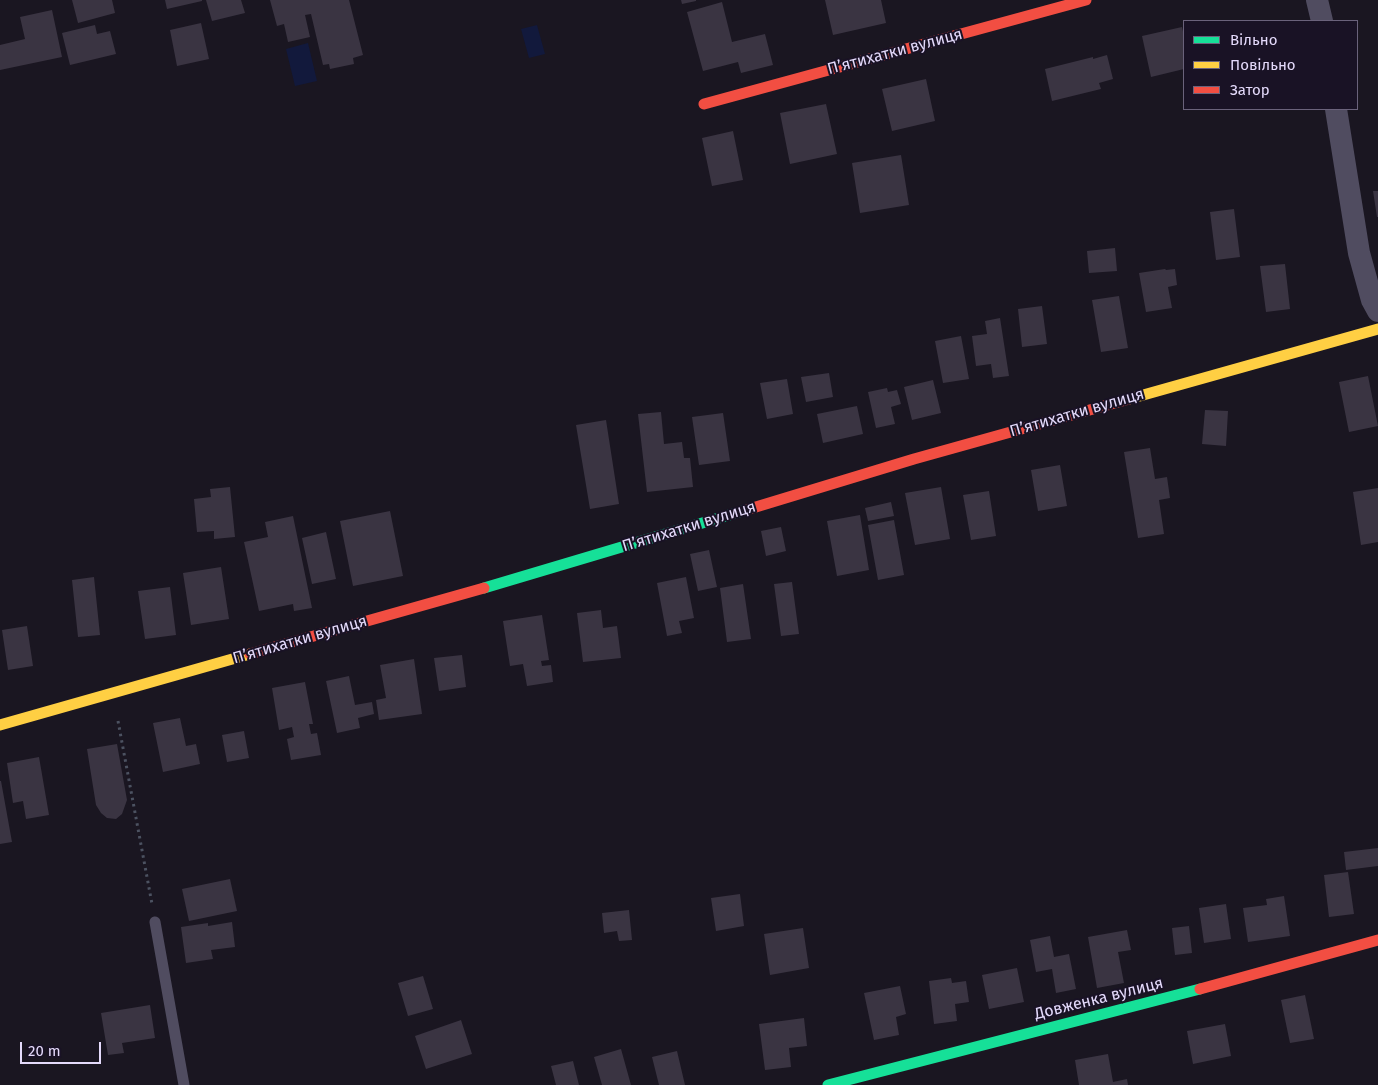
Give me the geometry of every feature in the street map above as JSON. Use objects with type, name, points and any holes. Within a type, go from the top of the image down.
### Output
[{"type":"street","name":"Пʼятихатки вулиця","points":[[704,104],[1086,0]]},
{"type":"street","points":[[1317,0],[1322,20]]},
{"type":"street","points":[[1336,110],[1359,253],[1372,300],[1378,311]]},
{"type":"street","name":"Пʼятихатки вулиця","points":[[0,725],[554,568],[914,458],[1378,329]]},
{"type":"street","name":"Довженка вулиця","points":[[828,1085],[1187,993],[1378,940]]},
{"type":"lane","points":[[155,922],[184,1085]]},
{"type":"path","points":[[113,693],[155,922]]},
{"type":"water","points":[[537,25],[545,54],[529,58],[521,29]]},
{"type":"water","points":[[308,43],[317,81],[295,86],[286,49]]},
{"type":"building","points":[[72,0],[112,0],[115,13],[78,23]]},
{"type":"building","points":[[165,0],[202,0],[202,1],[167,9]]},
{"type":"building","points":[[206,0],[241,0],[245,13],[212,21]]},
{"type":"building","points":[[270,0],[349,0],[363,55],[353,58],[354,64],[330,69],[329,64],[323,65],[311,14],[305,15],[310,37],[288,42],[284,24],[277,26]]},
{"type":"building","points":[[681,0],[696,0],[696,1],[682,4]]},
{"type":"building","points":[[825,0],[881,0],[886,23],[833,35]]},
{"type":"building","points":[[722,2],[732,42],[765,34],[773,65],[741,73],[738,62],[703,71],[687,12]]},
{"type":"building","points":[[52,10],[62,57],[0,70],[0,45],[25,39],[20,17]]},
{"type":"building","points":[[201,23],[209,59],[177,66],[170,30]]},
{"type":"building","points":[[95,25],[97,34],[110,31],[116,54],[70,65],[62,33]]},
{"type":"building","points":[[1182,27],[1183,69],[1151,77],[1142,36]]},
{"type":"building","points":[[1107,55],[1113,79],[1099,83],[1101,89],[1052,101],[1045,69]]},
{"type":"building","points":[[926,79],[935,121],[892,131],[882,89]]},
{"type":"building","points":[[826,104],[837,154],[790,164],[780,113]]},
{"type":"building","points":[[733,131],[743,180],[712,186],[702,138]]},
{"type":"building","points":[[901,155],[909,205],[860,213],[852,163]]},
{"type":"building","points":[[1373,191],[1378,191],[1378,217],[1377,217]]},
{"type":"building","points":[[1234,209],[1240,257],[1216,260],[1210,212]]},
{"type":"building","points":[[1115,248],[1117,271],[1089,273],[1087,251]]},
{"type":"building","points":[[1285,264],[1290,309],[1266,312],[1260,266]]},
{"type":"building","points":[[1175,269],[1177,285],[1168,287],[1172,308],[1146,312],[1139,273]]},
{"type":"building","points":[[1119,296],[1128,348],[1101,352],[1092,300]]},
{"type":"building","points":[[1042,306],[1047,344],[1022,347],[1018,309]]},
{"type":"building","points":[[1000,318],[1009,376],[993,378],[991,364],[976,366],[972,336],[987,334],[985,321]]},
{"type":"building","points":[[961,336],[969,379],[943,383],[935,341]]},
{"type":"building","points":[[829,373],[833,397],[806,402],[801,377]]},
{"type":"building","points":[[1368,376],[1378,426],[1349,432],[1339,382]]},
{"type":"building","points":[[787,379],[793,414],[767,419],[760,383]]},
{"type":"building","points":[[933,380],[941,413],[912,420],[904,387]]},
{"type":"building","points":[[887,388],[888,392],[897,390],[901,404],[891,407],[895,424],[876,428],[868,392]]},
{"type":"building","points":[[857,406],[863,434],[823,443],[817,414]]},
{"type":"building","points":[[1205,410],[1228,411],[1226,446],[1202,444]]},
{"type":"building","points":[[661,412],[664,444],[682,442],[684,458],[690,458],[693,487],[647,492],[638,414]]},
{"type":"building","points":[[723,413],[730,461],[699,465],[692,417]]},
{"type":"building","points":[[606,420],[619,504],[590,509],[576,425]]},
{"type":"building","points":[[1150,448],[1155,479],[1167,477],[1170,498],[1159,500],[1164,534],[1138,538],[1124,452]]},
{"type":"building","points":[[1060,465],[1067,506],[1038,511],[1031,470]]},
{"type":"building","points":[[230,487],[235,537],[214,539],[214,531],[197,532],[194,499],[211,497],[210,489]]},
{"type":"building","points":[[941,487],[950,539],[915,545],[905,493]]},
{"type":"building","points":[[1378,488],[1378,542],[1361,545],[1353,492]]},
{"type":"building","points":[[989,491],[996,536],[971,540],[963,495]]},
{"type":"building","points":[[891,502],[894,516],[868,521],[865,508]]},
{"type":"building","points":[[390,511],[403,576],[353,586],[340,521]]},
{"type":"building","points":[[860,515],[869,570],[837,576],[827,521]]},
{"type":"building","points":[[293,516],[312,608],[294,611],[293,604],[259,611],[244,542],[268,537],[265,522]]},
{"type":"building","points":[[894,520],[904,575],[878,580],[868,525]]},
{"type":"building","points":[[781,527],[786,551],[766,556],[761,531]]},
{"type":"building","points":[[326,532],[336,579],[312,584],[302,538]]},
{"type":"building","points":[[709,550],[717,587],[698,591],[690,554]]},
{"type":"building","points":[[221,567],[229,619],[191,625],[183,573]]},
{"type":"building","points":[[94,577],[100,635],[78,637],[72,580]]},
{"type":"building","points":[[686,577],[694,618],[679,621],[682,633],[667,636],[657,583]]},
{"type":"building","points":[[792,582],[799,634],[781,636],[774,584]]},
{"type":"building","points":[[743,584],[751,639],[727,642],[720,588]]},
{"type":"building","points":[[170,587],[176,635],[145,639],[138,591]]},
{"type":"building","points":[[601,610],[603,628],[617,626],[621,658],[583,662],[577,613]]},
{"type":"building","points":[[542,615],[549,660],[541,661],[542,666],[551,665],[553,682],[527,686],[523,664],[510,666],[503,621]]},
{"type":"building","points":[[27,626],[33,666],[8,670],[2,630]]},
{"type":"building","points":[[462,655],[466,687],[439,691],[434,658]]},
{"type":"building","points":[[414,659],[422,714],[379,720],[376,700],[386,698],[380,665]]},
{"type":"building","points":[[349,676],[355,705],[372,702],[374,714],[358,718],[360,728],[337,733],[326,681]]},
{"type":"building","points":[[305,682],[313,724],[309,724],[311,734],[317,733],[321,755],[291,760],[287,739],[294,737],[292,727],[279,730],[272,688]]},
{"type":"building","points":[[180,718],[186,746],[196,744],[200,764],[163,772],[153,723]]},
{"type":"building","points":[[244,731],[249,758],[227,762],[222,735]]},
{"type":"building","points":[[117,744],[127,800],[122,814],[116,819],[107,818],[96,805],[87,749]]},
{"type":"building","points":[[39,757],[49,815],[26,819],[23,801],[13,803],[7,763]]},
{"type":"building","points":[[0,781],[12,842],[0,844]]},
{"type":"building","points":[[1378,848],[1378,866],[1346,870],[1344,852]]},
{"type":"building","points":[[1348,872],[1354,914],[1329,917],[1324,875]]},
{"type":"building","points":[[230,879],[237,911],[189,921],[182,889]]},
{"type":"building","points":[[740,894],[744,926],[716,931],[711,898]]},
{"type":"building","points":[[1284,896],[1290,936],[1248,942],[1243,908],[1267,905],[1266,899]]},
{"type":"building","points":[[1226,904],[1231,939],[1204,943],[1199,908]]},
{"type":"building","points":[[629,910],[632,940],[619,941],[617,931],[604,933],[602,913]]},
{"type":"building","points":[[232,922],[235,947],[211,950],[213,959],[186,963],[181,927],[208,923],[208,926]]},
{"type":"building","points":[[1189,926],[1192,953],[1175,955],[1172,928]]},
{"type":"building","points":[[803,928],[809,968],[770,975],[764,934]]},
{"type":"building","points":[[1127,930],[1131,950],[1118,952],[1124,983],[1097,988],[1088,937]]},
{"type":"building","points":[[1050,936],[1054,957],[1069,954],[1076,989],[1056,993],[1052,969],[1036,972],[1030,940]]},
{"type":"building","points":[[1017,968],[1024,1002],[989,1009],[982,975]]},
{"type":"building","points":[[423,976],[433,1009],[408,1016],[398,983]]},
{"type":"building","points":[[951,978],[952,983],[966,981],[969,1002],[955,1004],[957,1021],[934,1024],[929,981]]},
{"type":"building","points":[[900,986],[906,1014],[896,1017],[899,1035],[874,1040],[864,993]]},
{"type":"building","points":[[1305,995],[1314,1039],[1290,1043],[1281,1000]]},
{"type":"building","points":[[150,1005],[155,1038],[122,1043],[124,1053],[108,1055],[101,1013]]},
{"type":"building","points":[[804,1018],[807,1046],[789,1048],[791,1067],[765,1070],[759,1024]]},
{"type":"building","points":[[461,1020],[472,1054],[426,1069],[415,1036]]},
{"type":"building","points":[[1225,1024],[1231,1056],[1193,1064],[1187,1031]]},
{"type":"building","points":[[621,1049],[631,1085],[602,1085],[594,1057]]},
{"type":"building","points":[[677,1051],[685,1085],[659,1085],[652,1057]]},
{"type":"building","points":[[1108,1054],[1113,1082],[1127,1079],[1128,1085],[1079,1085],[1075,1060]]},
{"type":"building","points":[[573,1061],[579,1085],[556,1085],[551,1066]]},
{"type":"traffic: fast","points":[[484,588],[746,510]]},
{"type":"traffic: fast","points":[[828,1085],[1200,989]]},
{"type":"traffic: slow","points":[[1129,399],[1378,329]]},
{"type":"traffic: slow","points":[[0,725],[250,654]]},
{"type":"traffic: jam","points":[[704,104],[1086,0]]},
{"type":"traffic: jam","points":[[746,510],[914,459],[1129,399]]},
{"type":"traffic: jam","points":[[250,654],[484,588]]},
{"type":"traffic: jam","points":[[1200,989],[1378,940]]}]
